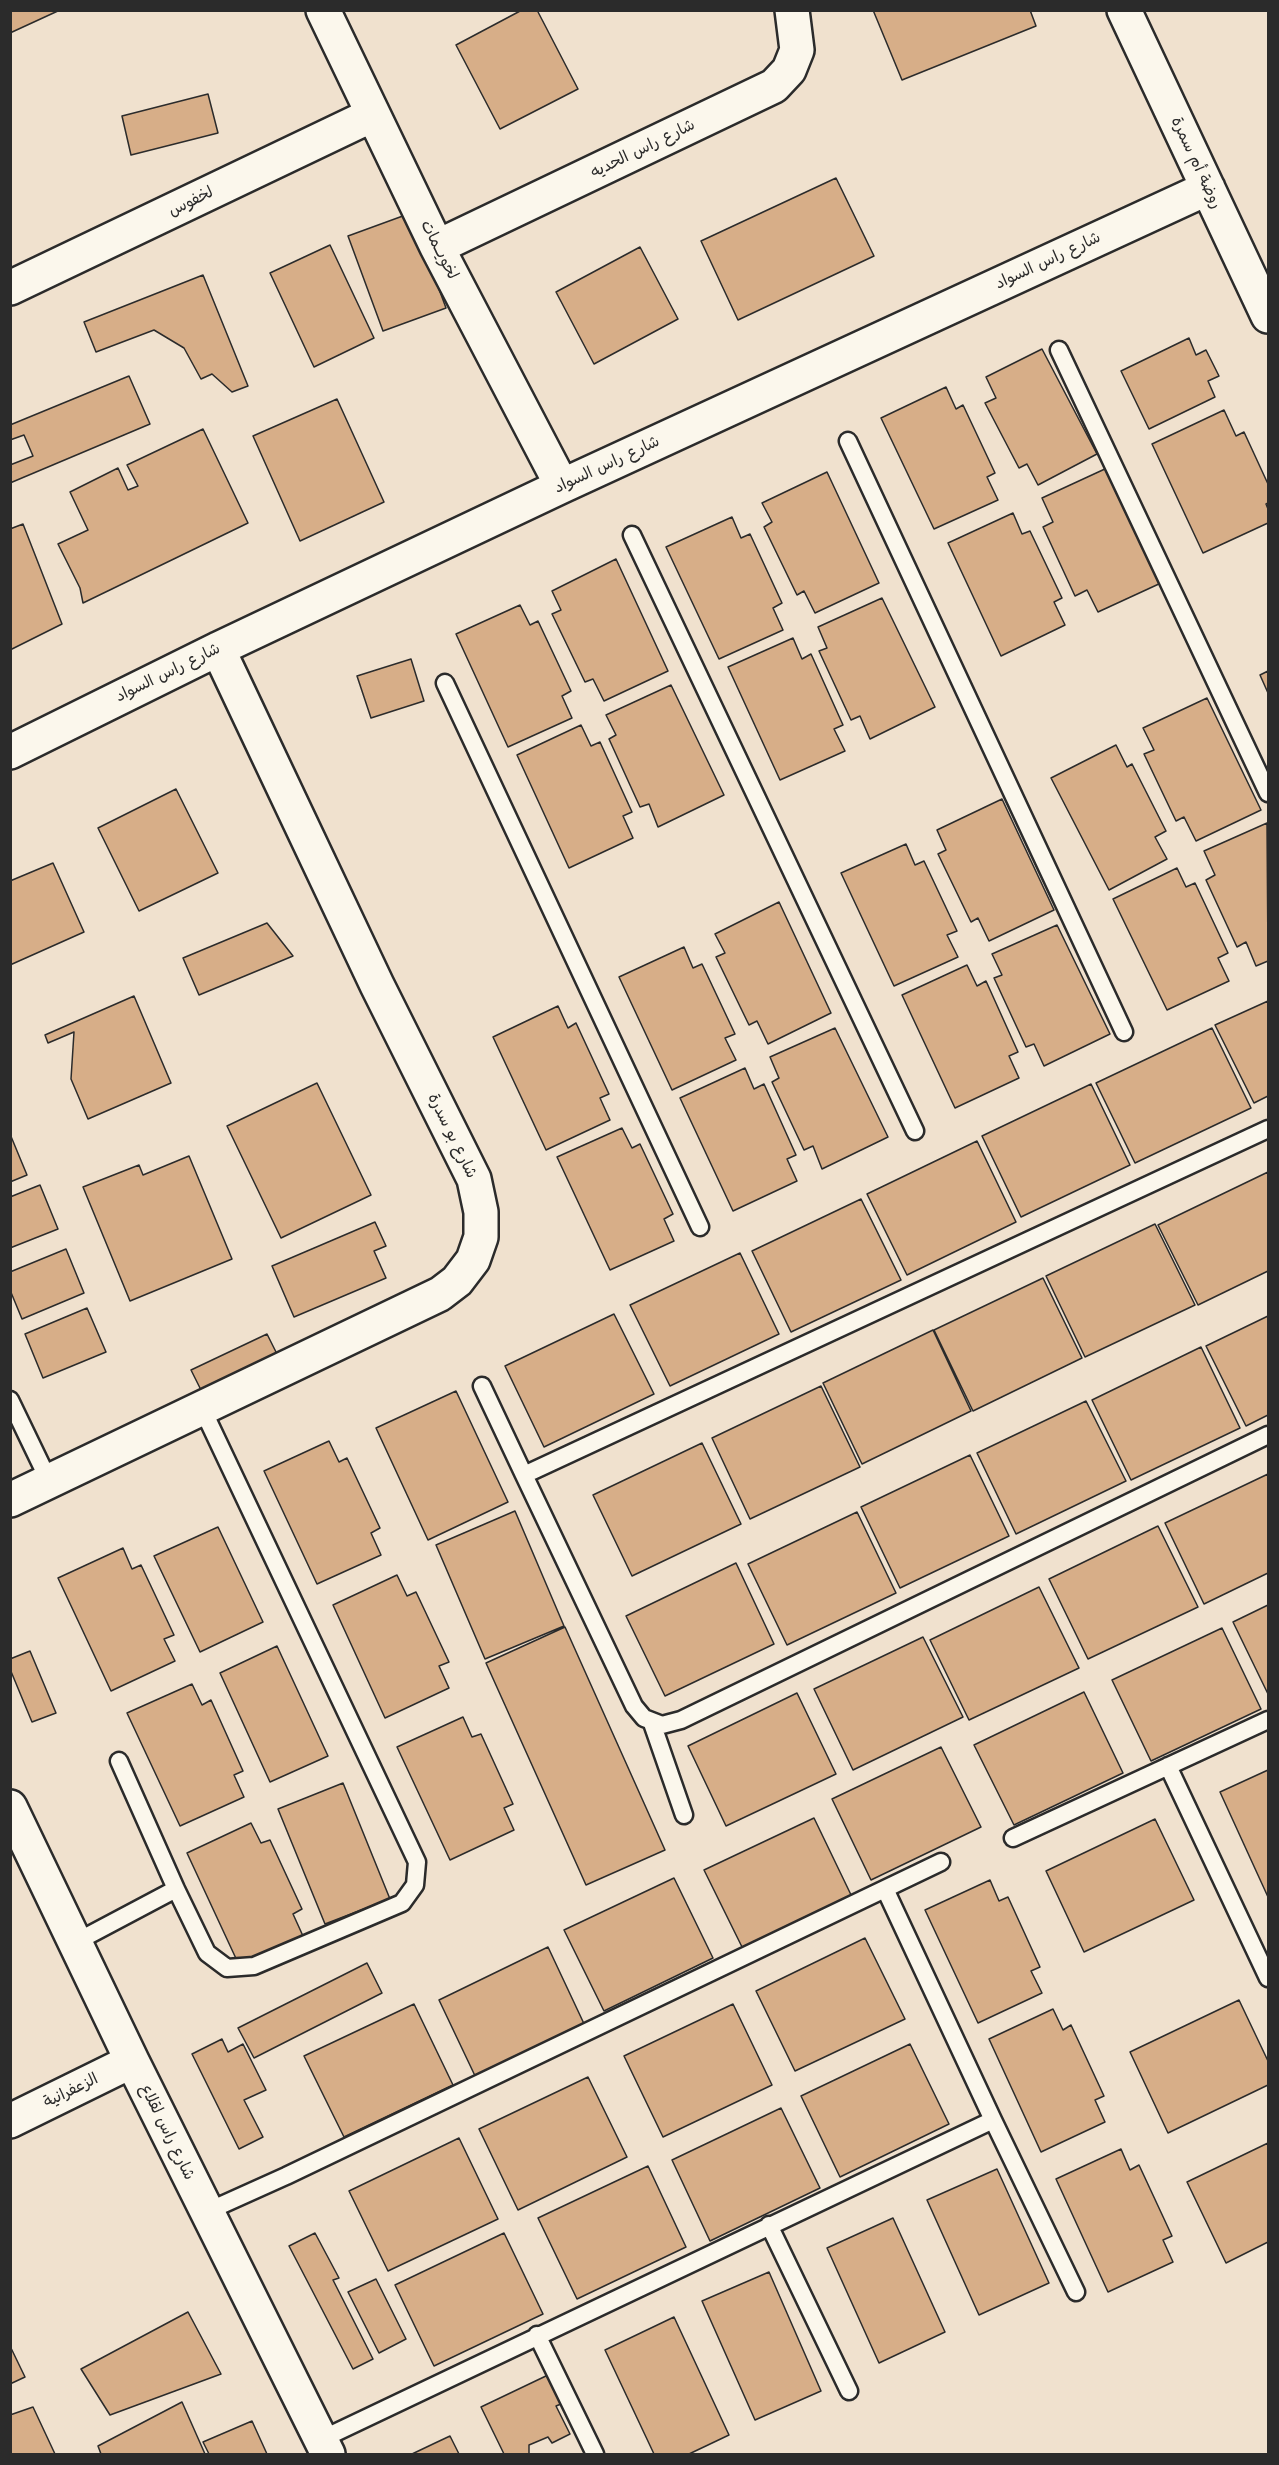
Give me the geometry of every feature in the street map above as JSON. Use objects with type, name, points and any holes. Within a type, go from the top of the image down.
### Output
[{"type":"street","name":"لخويــمات","points":[[323,10],[437,248],[562,486]]},
{"type":"street","name":"شارع راس الحديه","points":[[437,248],[774,86],[789,70],[797,50],[792,10]]},
{"type":"street","name":"روضة أم سمرة","points":[[1124,10],[1269,316]]},
{"type":"street","name":"لخفوس","points":[[10,288],[372,115]]},
{"type":"street","name":"شارع راس السواد","points":[[10,752],[218,649],[562,486],[1208,188]]},
{"type":"street","name":"شارع بو سدرة","points":[[10,1500],[440,1294],[457,1281],[473,1260],[481,1237],[481,1212],[474,1179],[377,984],[218,649]]},
{"type":"street","name":"شارع راس لقلاع","points":[[10,1807],[206,2212],[324,2447]]},
{"type":"street","name":"الزعفرانية","points":[[10,2121],[132,2061]]},
{"type":"lane","points":[[1059,350],[1269,794]]},
{"type":"lane","points":[[848,441],[1124,1032]]},
{"type":"lane","points":[[632,535],[915,1131]]},
{"type":"lane","points":[[445,683],[700,1227]]},
{"type":"lane","points":[[524,1476],[1269,1129]]},
{"type":"lane","points":[[482,1386],[634,1706],[644,1718],[662,1725],[681,1720],[1269,1436]]},
{"type":"lane","points":[[10,1400],[49,1481]]},
{"type":"lane","points":[[119,1761],[207,1953],[227,1968],[254,1966],[402,1903],[415,1885],[417,1862],[202,1408]]},
{"type":"lane","points":[[1012,1838],[1269,1720]]},
{"type":"lane","points":[[652,1723],[684,1815]]},
{"type":"lane","points":[[1168,1766],[1269,1978]]},
{"type":"lane","points":[[206,2212],[308,2166],[940,1862]]},
{"type":"lane","points":[[76,1942],[176,1889]]},
{"type":"lane","points":[[885,1889],[1076,2292]]},
{"type":"lane","points":[[324,2447],[537,2335],[993,2120]]},
{"type":"lane","points":[[769,2225],[849,2391]]},
{"type":"lane","points":[[537,2335],[595,2454]]},
{"type":"building","points":[[10,10],[60,10],[10,33]]},
{"type":"building","points":[[522,10],[537,10],[578,89],[500,129],[456,45]]},
{"type":"building","points":[[873,10],[1030,10],[1036,26],[902,80]]},
{"type":"building","points":[[208,94],[218,133],[131,155],[122,116]]},
{"type":"building","points":[[836,178],[874,256],[738,320],[701,241]]},
{"type":"building","points":[[411,213],[446,308],[383,331],[348,236]]},
{"type":"building","points":[[330,245],[374,338],[314,367],[270,273]]},
{"type":"building","points":[[640,247],[678,319],[594,364],[556,292]]},
{"type":"building","points":[[203,275],[248,386],[232,392],[212,374],[201,379],[184,348],[154,330],[96,352],[84,322]]},
{"type":"building","points":[[1189,338],[1196,355],[1206,350],[1219,376],[1208,381],[1215,397],[1149,429],[1121,371]]},
{"type":"building","points":[[1042,349],[1097,454],[1038,485],[1027,464],[1019,468],[985,403],[996,398],[986,377]]},
{"type":"building","points":[[129,376],[150,424],[10,483],[10,465],[33,456],[24,435],[10,440],[10,425]]},
{"type":"building","points":[[946,387],[956,409],[963,405],[995,473],[987,477],[998,500],[934,529],[881,418]]},
{"type":"building","points":[[337,399],[384,502],[300,541],[253,436]]},
{"type":"building","points":[[1224,410],[1236,436],[1244,432],[1268,484],[1268,503],[1266,504],[1268,523],[1203,553],[1152,444]]},
{"type":"building","points":[[203,429],[248,523],[83,603],[80,588],[58,544],[88,530],[70,492],[118,468],[128,490],[138,486],[127,465]]},
{"type":"building","points":[[1107,468],[1161,583],[1098,612],[1087,590],[1075,596],[1043,527],[1053,522],[1042,498]]},
{"type":"building","points":[[827,472],[879,583],[815,613],[804,591],[797,595],[764,527],[772,522],[762,503]]},
{"type":"building","points":[[1013,513],[1022,534],[1030,531],[1062,598],[1054,602],[1065,625],[1001,656],[948,543]]},
{"type":"building","points":[[732,517],[741,538],[750,534],[782,603],[773,608],[783,630],[719,659],[666,547]]},
{"type":"building","points":[[23,524],[62,624],[10,650],[10,529]]},
{"type":"building","points":[[616,559],[668,671],[604,701],[593,679],[585,682],[552,614],[561,610],[552,591]]},
{"type":"building","points":[[882,598],[935,707],[870,739],[860,716],[851,720],[819,651],[827,648],[818,627]]},
{"type":"building","points":[[520,605],[530,625],[538,621],[571,691],[562,696],[572,718],[508,747],[456,634]]},
{"type":"building","points":[[793,638],[802,659],[811,654],[843,725],[834,729],[845,751],[780,780],[728,667]]},
{"type":"building","points":[[411,659],[424,701],[371,718],[357,676]]},
{"type":"building","points":[[1268,671],[1268,693],[1260,675]]},
{"type":"building","points":[[671,685],[724,795],[658,827],[649,804],[640,807],[609,739],[616,735],[606,715]]},
{"type":"building","points":[[1207,698],[1261,810],[1196,841],[1184,817],[1176,821],[1144,754],[1154,750],[1143,728]]},
{"type":"building","points":[[581,725],[591,746],[600,742],[632,812],[623,816],[633,838],[569,868],[517,755]]},
{"type":"building","points":[[1116,745],[1127,767],[1132,764],[1166,831],[1155,837],[1167,859],[1109,890],[1051,778]]},
{"type":"building","points":[[176,789],[218,873],[139,911],[98,828]]},
{"type":"building","points":[[1002,799],[1054,910],[989,941],[978,918],[971,922],[938,854],[946,850],[937,830]]},
{"type":"building","points":[[1267,823],[1268,961],[1256,966],[1246,942],[1237,947],[1206,880],[1215,875],[1204,851]]},
{"type":"building","points":[[906,844],[915,865],[924,861],[957,931],[947,935],[958,957],[894,986],[841,873]]},
{"type":"building","points":[[53,863],[84,932],[10,965],[10,881]]},
{"type":"building","points":[[1177,868],[1186,887],[1195,883],[1228,953],[1218,958],[1229,981],[1167,1010],[1113,899]]},
{"type":"building","points":[[779,902],[831,1013],[768,1044],[757,1021],[749,1025],[716,957],[725,953],[715,934]]},
{"type":"building","points":[[267,923],[293,956],[199,995],[183,958]]},
{"type":"building","points":[[1057,925],[1110,1034],[1044,1066],[1034,1044],[1026,1047],[994,978],[1002,975],[992,954]]},
{"type":"building","points":[[684,947],[693,968],[702,964],[735,1034],[725,1038],[736,1060],[672,1090],[619,977]]},
{"type":"building","points":[[967,965],[977,986],[986,981],[1018,1052],[1009,1056],[1019,1078],[955,1108],[902,995]]},
{"type":"building","points":[[134,996],[171,1083],[88,1119],[71,1079],[74,1032],[48,1043],[45,1035]]},
{"type":"building","points":[[1268,1001],[1268,1096],[1254,1103],[1215,1025]]},
{"type":"building","points":[[558,1006],[568,1028],[576,1023],[609,1094],[600,1098],[610,1120],[546,1150],[493,1037]]},
{"type":"building","points":[[835,1028],[888,1137],[822,1169],[813,1146],[804,1150],[772,1082],[779,1078],[770,1057]]},
{"type":"building","points":[[1212,1028],[1251,1108],[1135,1163],[1096,1083]]},
{"type":"building","points":[[745,1068],[754,1089],[764,1084],[796,1155],[787,1159],[797,1181],[733,1211],[680,1098]]},
{"type":"building","points":[[317,1083],[371,1195],[281,1238],[227,1126]]},
{"type":"building","points":[[1091,1084],[1130,1165],[1021,1217],[982,1136]]},
{"type":"building","points":[[622,1128],[632,1148],[640,1144],[673,1214],[664,1219],[674,1241],[610,1270],[557,1157]]},
{"type":"building","points":[[10,1134],[27,1175],[10,1182]]},
{"type":"building","points":[[977,1141],[1016,1222],[907,1275],[867,1194]]},
{"type":"building","points":[[189,1156],[232,1259],[130,1301],[83,1187],[139,1165],[143,1175]]},
{"type":"building","points":[[1268,1172],[1268,1271],[1198,1305],[1158,1225]]},
{"type":"building","points":[[40,1185],[58,1229],[10,1248],[10,1197]]},
{"type":"building","points":[[861,1199],[901,1280],[791,1332],[752,1251]]},
{"type":"building","points":[[375,1222],[386,1246],[374,1251],[386,1278],[294,1317],[272,1266]]},
{"type":"building","points":[[1155,1224],[1195,1305],[1085,1357],[1046,1276]]},
{"type":"building","points":[[66,1249],[84,1293],[22,1319],[10,1290],[10,1272]]},
{"type":"building","points":[[740,1253],[779,1334],[670,1386],[630,1305]]},
{"type":"building","points":[[1043,1278],[1082,1358],[973,1411],[934,1330]]},
{"type":"building","points":[[87,1308],[106,1352],[43,1378],[25,1334]]},
{"type":"building","points":[[614,1314],[654,1394],[544,1447],[505,1366]]},
{"type":"building","points":[[1268,1316],[1268,1415],[1246,1426],[1206,1346]]},
{"type":"building","points":[[933,1330],[971,1411],[862,1464],[823,1383]]},
{"type":"building","points":[[267,1334],[281,1362],[205,1398],[191,1370]]},
{"type":"building","points":[[1201,1347],[1240,1428],[1131,1480],[1092,1400]]},
{"type":"building","points":[[821,1386],[860,1467],[750,1519],[712,1438]]},
{"type":"building","points":[[456,1391],[508,1502],[428,1540],[376,1428]]},
{"type":"building","points":[[1086,1401],[1126,1481],[1016,1534],[977,1453]]},
{"type":"building","points":[[329,1441],[339,1462],[347,1458],[380,1528],[371,1533],[381,1555],[317,1584],[264,1471]]},
{"type":"building","points":[[702,1443],[741,1524],[632,1576],[593,1495]]},
{"type":"building","points":[[970,1455],[1009,1536],[900,1588],[861,1507]]},
{"type":"building","points":[[1268,1474],[1268,1573],[1204,1604],[1165,1523]]},
{"type":"building","points":[[515,1511],[564,1626],[485,1659],[436,1545]]},
{"type":"building","points":[[857,1512],[896,1593],[787,1645],[748,1564]]},
{"type":"building","points":[[1158,1526],[1198,1607],[1088,1659],[1049,1579]]},
{"type":"building","points":[[218,1527],[263,1622],[200,1652],[154,1556]]},
{"type":"building","points":[[123,1548],[132,1569],[141,1565],[174,1635],[164,1639],[175,1661],[111,1691],[58,1578]]},
{"type":"building","points":[[736,1563],[774,1644],[665,1696],[626,1616]]},
{"type":"building","points":[[397,1575],[407,1596],[416,1592],[449,1662],[439,1666],[449,1688],[385,1718],[333,1605]]},
{"type":"building","points":[[1039,1587],[1079,1668],[969,1720],[930,1640]]},
{"type":"building","points":[[1268,1605],[1268,1694],[1233,1622]]},
{"type":"building","points":[[565,1627],[665,1850],[586,1885],[486,1663]]},
{"type":"building","points":[[1222,1628],[1261,1709],[1151,1761],[1112,1680]]},
{"type":"building","points":[[923,1637],[963,1717],[853,1770],[814,1689]]},
{"type":"building","points":[[277,1646],[328,1756],[270,1782],[220,1673]]},
{"type":"building","points":[[30,1651],[56,1713],[32,1722],[10,1669],[10,1659]]},
{"type":"building","points":[[192,1684],[202,1705],[211,1700],[243,1771],[234,1775],[244,1797],[180,1826],[127,1713]]},
{"type":"building","points":[[1084,1692],[1123,1773],[1014,1825],[974,1745]]},
{"type":"building","points":[[797,1693],[836,1774],[726,1826],[688,1746]]},
{"type":"building","points":[[463,1717],[472,1737],[481,1734],[513,1804],[504,1808],[514,1830],[450,1860],[397,1747]]},
{"type":"building","points":[[941,1747],[981,1827],[871,1880],[832,1799]]},
{"type":"building","points":[[1268,1770],[1268,1897],[1220,1792]]},
{"type":"building","points":[[343,1783],[390,1899],[325,1924],[278,1809]]},
{"type":"building","points":[[814,1818],[853,1899],[744,1951],[704,1870]]},
{"type":"building","points":[[1155,1819],[1194,1900],[1084,1952],[1046,1871]]},
{"type":"building","points":[[251,1823],[261,1843],[270,1840],[302,1909],[293,1914],[303,1936],[239,1965],[187,1853]]},
{"type":"building","points":[[674,1878],[713,1958],[604,2011],[564,1930]]},
{"type":"building","points":[[990,1880],[999,1901],[1008,1897],[1040,1967],[1031,1971],[1042,1993],[978,2023],[925,1910]]},
{"type":"building","points":[[865,1938],[905,2019],[795,2071],[756,1991]]},
{"type":"building","points":[[548,1947],[586,2028],[477,2080],[439,2000]]},
{"type":"building","points":[[367,1963],[382,1993],[254,2058],[238,2028]]},
{"type":"building","points":[[1239,2000],[1268,2061],[1268,2085],[1168,2133],[1130,2052]]},
{"type":"building","points":[[414,2004],[453,2085],[344,2137],[304,2056]]},
{"type":"building","points":[[733,2004],[772,2085],[663,2137],[624,2056]]},
{"type":"building","points":[[1053,2009],[1063,2030],[1071,2025],[1104,2096],[1095,2100],[1105,2122],[1041,2152],[989,2039]]},
{"type":"building","points":[[222,2039],[228,2052],[243,2044],[266,2090],[244,2100],[263,2137],[239,2149],[192,2054]]},
{"type":"building","points":[[910,2044],[949,2124],[840,2177],[801,2096]]},
{"type":"building","points":[[588,2077],[627,2157],[518,2210],[479,2129]]},
{"type":"building","points":[[781,2108],[820,2188],[710,2241],[672,2160]]},
{"type":"building","points":[[459,2138],[498,2219],[388,2271],[349,2191]]},
{"type":"building","points":[[1268,2143],[1268,2242],[1226,2263],[1187,2182]]},
{"type":"building","points":[[1121,2149],[1130,2170],[1139,2165],[1172,2236],[1163,2240],[1173,2262],[1108,2292],[1056,2179]]},
{"type":"building","points":[[648,2166],[686,2247],[577,2299],[538,2218]]},
{"type":"building","points":[[997,2169],[1049,2283],[979,2315],[927,2200]]},
{"type":"building","points":[[893,2218],[945,2332],[879,2363],[827,2248]]},
{"type":"building","points":[[315,2233],[339,2278],[333,2280],[373,2359],[353,2369],[289,2246]]},
{"type":"building","points":[[504,2233],[543,2314],[434,2366],[395,2285]]},
{"type":"building","points":[[769,2272],[821,2391],[755,2420],[702,2301]]},
{"type":"building","points":[[376,2279],[406,2339],[379,2353],[348,2292]]},
{"type":"building","points":[[188,2312],[221,2374],[110,2415],[81,2369]]},
{"type":"building","points":[[674,2317],[729,2435],[689,2454],[654,2454],[605,2350]]},
{"type":"building","points":[[10,2346],[25,2377],[10,2384]]},
{"type":"building","points":[[548,2375],[561,2404],[556,2406],[570,2434],[552,2443],[548,2437],[529,2445],[529,2454],[504,2454],[481,2407]]},
{"type":"building","points":[[182,2402],[205,2454],[101,2454],[98,2446]]},
{"type":"building","points":[[33,2407],[55,2454],[10,2454],[10,2415]]},
{"type":"building","points":[[252,2421],[267,2454],[209,2454],[203,2442]]},
{"type":"building","points":[[450,2436],[459,2454],[412,2454],[433,2444]]}]
